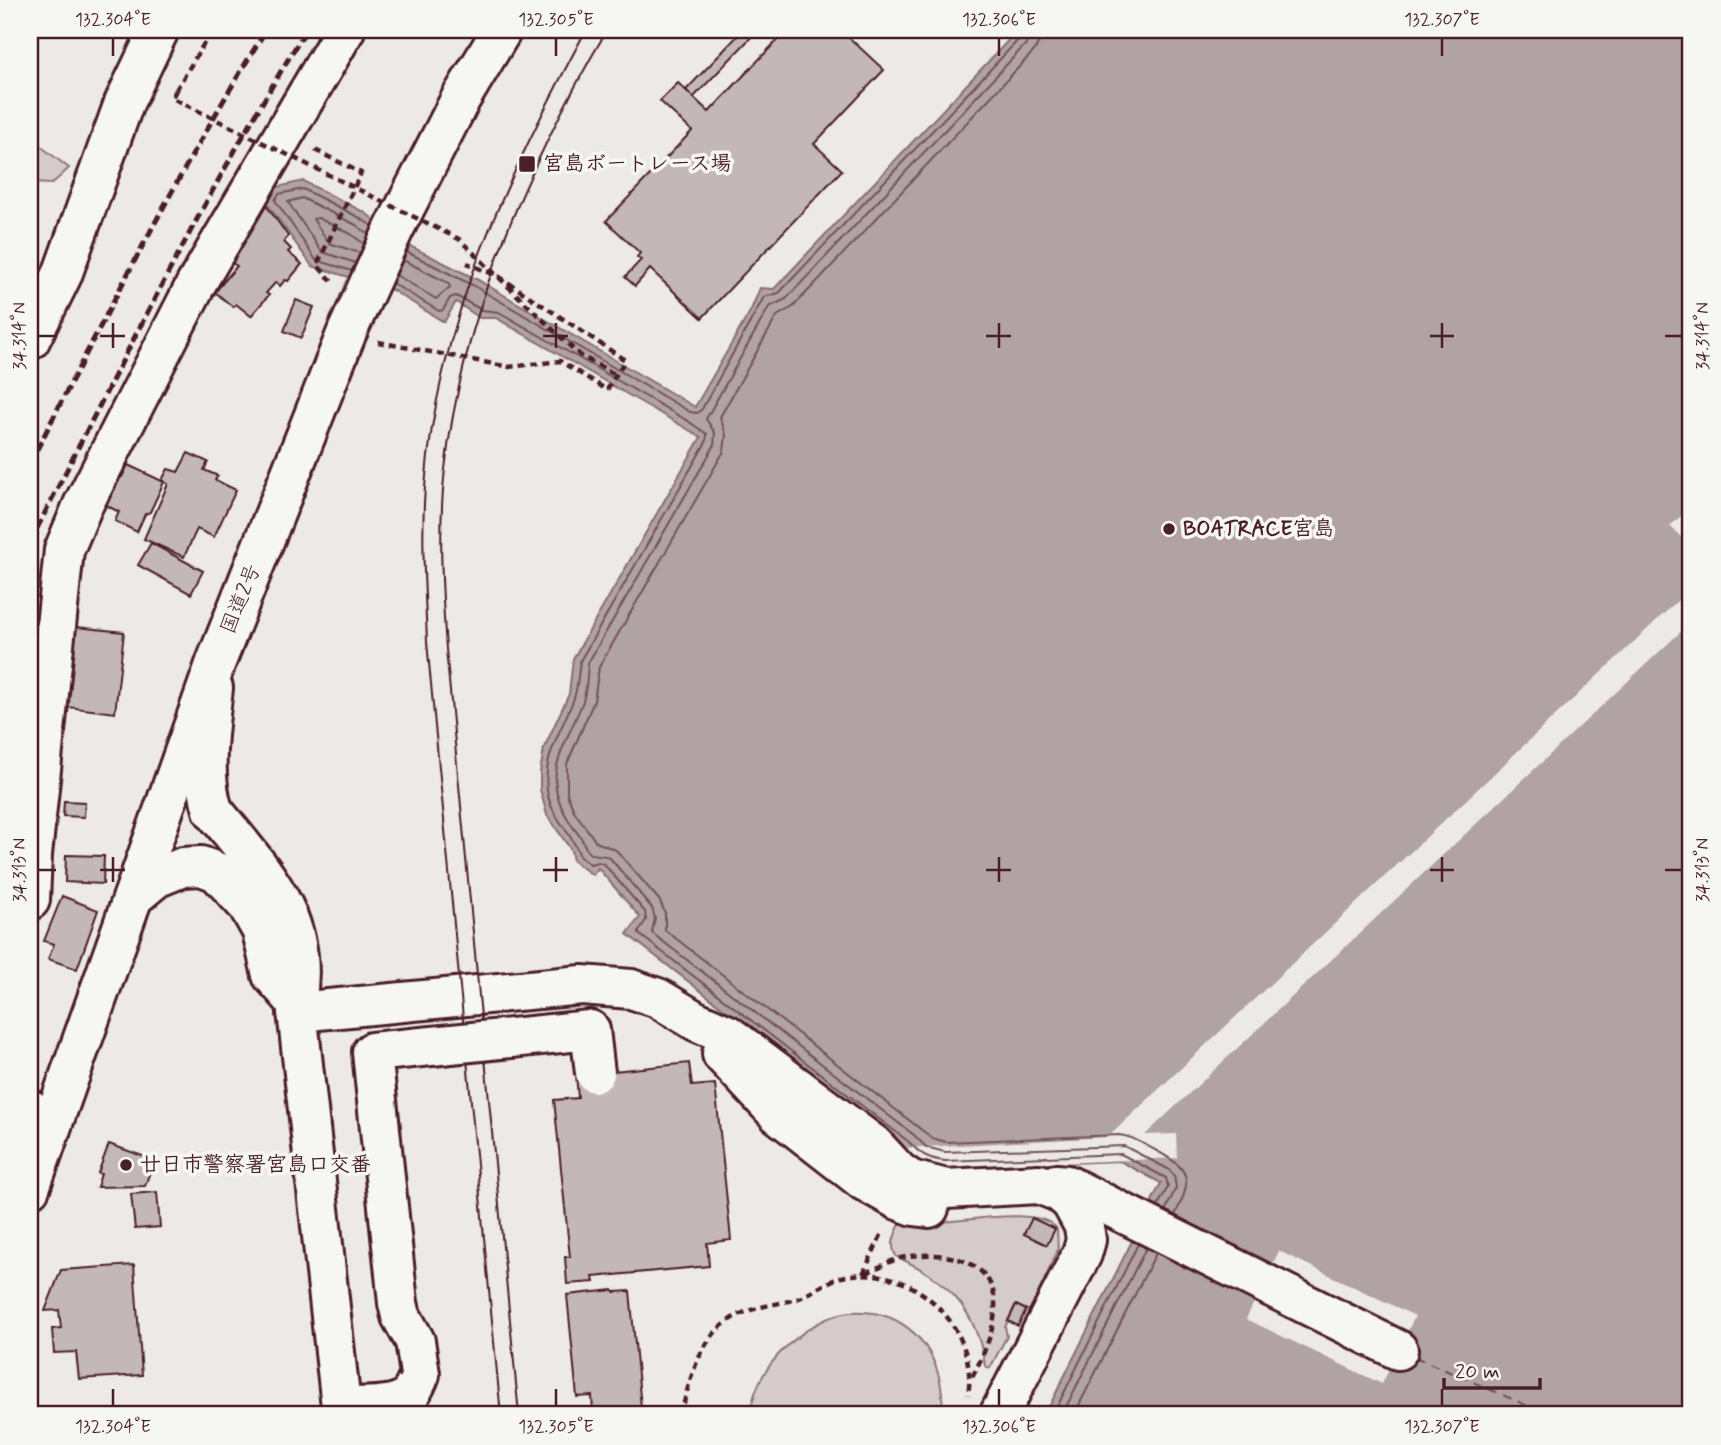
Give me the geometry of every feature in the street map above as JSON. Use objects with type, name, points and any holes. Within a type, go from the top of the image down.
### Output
[{"type":"main road","points":[[30,340],[62,275],[124,103],[159,30]]},
{"type":"main road","points":[[30,900],[43,624],[64,550],[83,505],[196,284],[345,30]]},
{"type":"main road","name":"国道2号","points":[[30,1188],[40,1120],[133,897],[351,284],[394,229],[460,100],[502,30]]},
{"type":"main road","points":[[216,662],[206,765],[209,799],[213,810],[273,885],[291,928],[297,955],[300,980],[296,1007],[342,1411],[405,1399],[420,1374],[415,1341],[401,1316],[398,1303],[372,1052],[590,1030],[595,1073]]},
{"type":"main road","points":[[133,897],[156,878],[183,867],[201,866],[217,872],[248,906],[261,931],[272,975],[296,1007]]},
{"type":"main road","points":[[296,1007],[582,985],[631,989],[658,998],[696,1021],[729,1035],[874,1145],[898,1171],[911,1180],[946,1189],[1066,1185],[1293,1295],[1398,1350]]},
{"type":"main road","points":[[696,1021],[719,1051],[778,1114],[864,1181],[898,1200],[914,1206],[947,1211],[1061,1207],[1079,1214]]},
{"type":"main road","points":[[983,1409],[1082,1254],[1086,1240],[1084,1226],[1071,1202],[1059,1192],[1040,1184]]},
{"type":"path","points":[[212,30],[172,97],[459,239],[581,356],[616,375]]},
{"type":"path","points":[[314,150],[361,173],[317,265],[351,284]]},
{"type":"path","points":[[370,341],[509,367],[560,361],[607,390],[625,360],[580,332],[501,274],[467,262]]},
{"type":"path","points":[[862,1275],[898,1200]]},
{"type":"path","points":[[862,1275],[900,1258],[931,1255],[961,1260],[981,1269],[992,1284],[994,1314],[984,1353],[970,1382]]},
{"type":"path","points":[[681,1415],[702,1350],[722,1325],[747,1311],[796,1299],[836,1279],[862,1275],[899,1281],[919,1290],[935,1303],[959,1338],[970,1382],[983,1409]]},
{"type":"shaded area","points":[[30,138],[69,168],[52,184],[30,183]]},
{"type":"shaded area","points":[[904,1216],[936,1222],[1019,1216],[1048,1222],[1057,1229],[1058,1250],[1030,1311],[1015,1305],[1005,1327],[1007,1336],[990,1368],[985,1366],[975,1328],[957,1299],[931,1275],[897,1257],[894,1252],[894,1237]]},
{"type":"shaded area","points":[[850,1312],[872,1313],[891,1318],[907,1327],[921,1340],[938,1374],[942,1415],[750,1415],[759,1384],[780,1353],[813,1326]]},
{"type":"water","name":"BOATRACE宮島","points":[[1018,30],[1691,30],[1691,1415],[1045,1415],[1161,1183],[1120,1161],[944,1168],[917,1160],[627,934],[640,917],[598,868],[593,875],[573,861],[571,850],[547,815],[540,789],[544,748],[569,694],[573,659],[701,437],[496,318],[480,318],[456,302],[444,322],[392,290],[312,266],[266,202],[273,188],[303,181],[364,212],[412,247],[478,280],[695,407],[751,310],[760,288],[774,289]]},
{"type":"pier","points":[[1691,507],[1691,542],[1689,545],[1670,526]]},
{"type":"pier","points":[[1691,588],[1691,622],[1145,1135],[1176,1134],[1177,1158],[944,1168],[917,1160],[904,1148],[1108,1137]]},
{"type":"pier","points":[[1279,1251],[1415,1316],[1382,1384],[1246,1319]]},
{"type":"building","points":[[743,30],[758,30],[693,98],[686,90]]},
{"type":"building","points":[[787,30],[841,30],[884,70],[814,144],[842,170],[702,318],[650,269],[635,286],[625,277],[641,260],[637,257],[640,253],[606,221],[692,131],[660,101],[678,83],[709,112]]},
{"type":"building","points":[[266,205],[288,236],[284,242],[291,249],[288,252],[302,264],[288,281],[285,280],[280,286],[276,282],[251,316],[236,304],[233,307],[215,292],[237,266],[232,263]]},
{"type":"building","points":[[296,300],[314,307],[301,338],[284,331]]},
{"type":"building","points":[[188,453],[208,462],[204,470],[218,476],[215,480],[236,490],[214,537],[197,529],[184,557],[144,539],[168,484],[162,480],[168,469],[178,472]]},
{"type":"building","points":[[128,465],[164,482],[137,532],[115,521],[119,512],[104,504],[118,475],[122,477]]},
{"type":"building","points":[[151,543],[203,571],[191,594],[138,565]]},
{"type":"building","points":[[76,627],[124,632],[115,713],[67,707]]},
{"type":"building","points":[[64,801],[85,802],[84,817],[63,816]]},
{"type":"building","points":[[66,855],[104,856],[103,884],[65,882]]},
{"type":"building","points":[[62,896],[98,910],[77,969],[48,959],[54,944],[44,941]]},
{"type":"building","points":[[689,1063],[692,1086],[715,1084],[731,1240],[707,1243],[709,1266],[593,1277],[594,1282],[567,1284],[565,1257],[570,1257],[554,1100],[578,1098],[576,1075]]},
{"type":"building","points":[[109,1144],[154,1160],[145,1186],[97,1187],[101,1174],[98,1173]]},
{"type":"building","points":[[157,1192],[160,1227],[135,1229],[131,1194]]},
{"type":"building","points":[[1032,1218],[1055,1229],[1047,1245],[1024,1234]]},
{"type":"building","points":[[134,1265],[142,1375],[79,1379],[76,1352],[54,1353],[52,1329],[61,1328],[59,1310],[45,1311],[61,1270]]},
{"type":"building","points":[[630,1291],[641,1407],[593,1412],[592,1396],[577,1397],[567,1295]]},
{"type":"building","points":[[1016,1305],[1026,1310],[1018,1326],[1008,1321]]},
{"type":"ferry route","points":[[1415,1357],[1549,1415]]},
{"type":"tram line","points":[[501,1415],[427,642],[423,545],[425,487],[432,426],[444,366],[481,250],[530,139],[586,30]]},
{"type":"tram line","points":[[519,1415],[446,649],[441,559],[443,492],[454,411],[483,297],[503,241],[551,133],[607,30]]},
{"type":"railway","points":[[30,463],[173,190],[266,30]]},
{"type":"railway","points":[[30,542],[197,219],[306,30]]},
{"type":"place","name":"宮島ボートレース場","points":[[527,164]]},
{"type":"place","name":"BOATRACE宮島","points":[[1169,529]]},
{"type":"place","name":"廿日市警察署宮島口交番","points":[[126,1165]]}]
